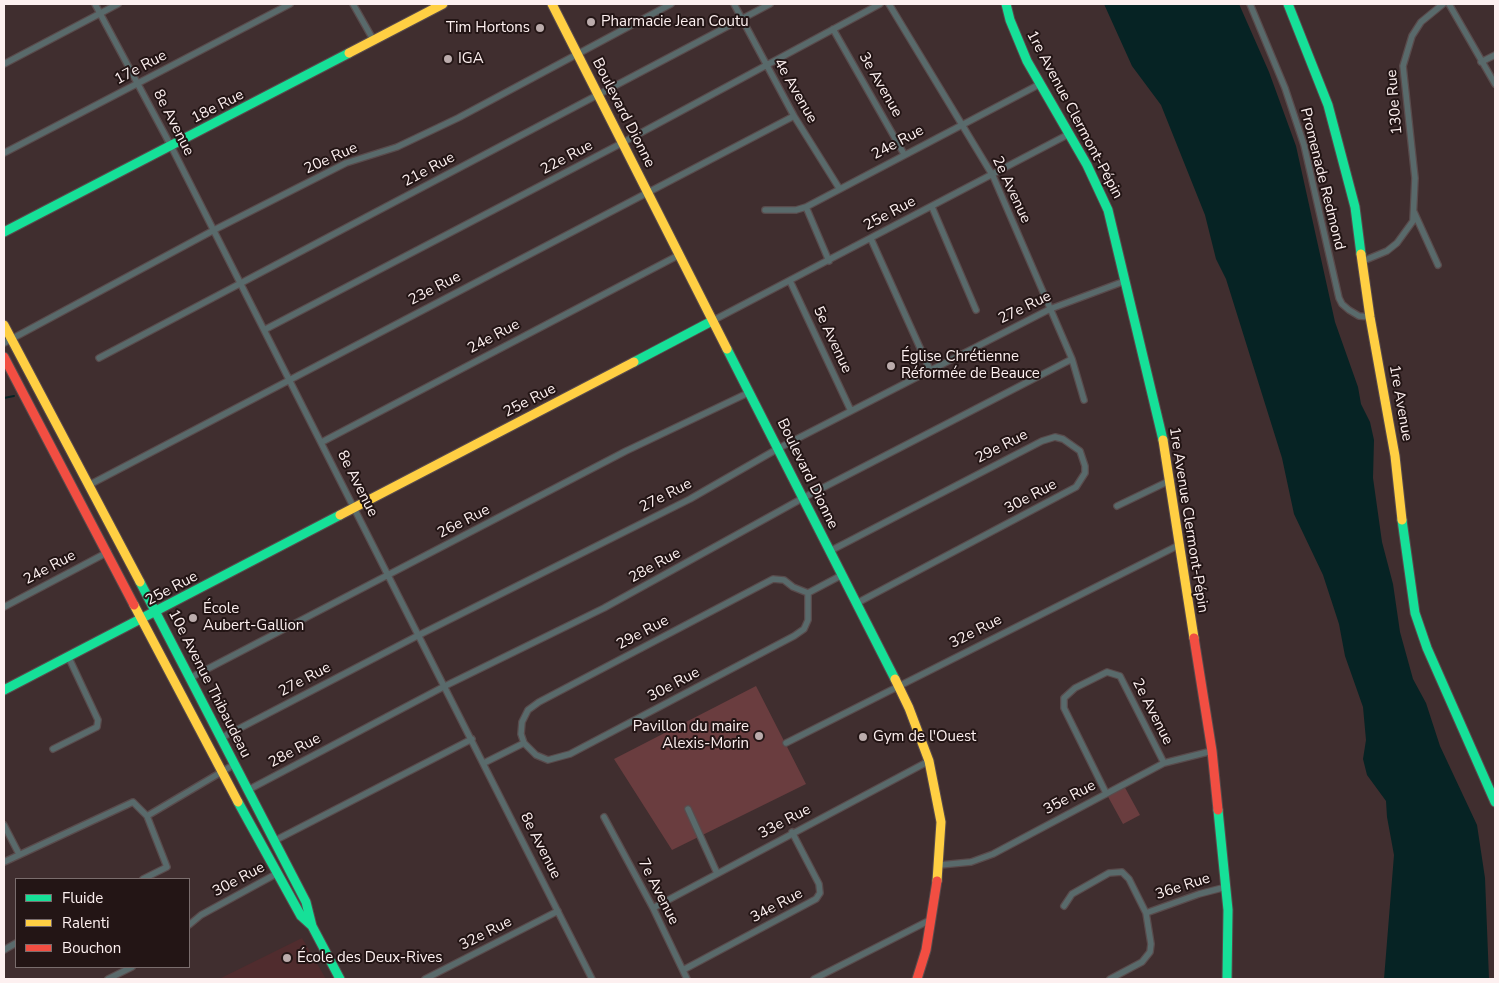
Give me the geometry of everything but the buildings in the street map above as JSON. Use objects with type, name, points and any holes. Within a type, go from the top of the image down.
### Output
[{"type":"street","name":"8e Avenue","points":[[95,4],[139,84],[214,230],[592,979]]},
{"type":"street","points":[[4,64],[118,4]]},
{"type":"street","name":"17e Rue","points":[[4,153],[290,4]]},
{"type":"street","points":[[353,4],[374,41]]},
{"type":"street","name":"18e Rue","points":[[4,232],[443,4]]},
{"type":"street","name":"Boulevard Dionne","points":[[552,4],[599,94],[712,322],[779,448],[916,723],[929,761],[941,822],[940,865],[933,918],[917,979]]},
{"type":"street","name":"20e Rue","points":[[7,341],[214,230],[346,163],[397,147],[458,118],[670,4]]},
{"type":"street","name":"4e Avenue","points":[[734,4],[794,116],[839,188]]},
{"type":"street","name":"21e Rue","points":[[99,358],[770,4]]},
{"type":"street","name":"22e Rue","points":[[264,330],[622,143],[880,4]]},
{"type":"street","name":"2e Avenue","points":[[889,4],[963,123],[993,176],[1072,359],[1084,400]]},
{"type":"street","name":"1re Avenue Clermont-Pépin","points":[[1006,4],[1016,37],[1040,84],[1087,165],[1106,204],[1171,480],[1178,545],[1212,751],[1226,887],[1229,937],[1228,979]]},
{"type":"street","name":"Promenade Redmond","points":[[1250,4],[1285,88],[1304,145],[1339,298],[1342,304],[1349,310],[1359,316],[1370,317]]},
{"type":"street","name":"1re Avenue","points":[[1288,4],[1330,113],[1355,207],[1370,317],[1395,456],[1406,568],[1416,613],[1427,648],[1495,802]]},
{"type":"street","name":"130e Rue","points":[[1363,261],[1387,251],[1397,244],[1410,227],[1414,212],[1415,178],[1403,66],[1412,36],[1421,22],[1443,4]]},
{"type":"street","points":[[1449,4],[1495,84]]},
{"type":"street","name":"3e Avenue","points":[[833,29],[904,154]]},
{"type":"street","points":[[1481,62],[1495,55]]},
{"type":"street","name":"24e Rue","points":[[765,210],[796,210],[806,207],[1040,84]]},
{"type":"street","name":"23e Rue","points":[[89,485],[794,116]]},
{"type":"street","name":"25e Rue","points":[[4,690],[144,619],[993,176],[1069,134]]},
{"type":"street","points":[[806,207],[829,261]]},
{"type":"street","points":[[932,207],[976,310]]},
{"type":"street","name":"130e Rue","points":[[1414,212],[1438,265]]},
{"type":"street","points":[[871,239],[930,370]]},
{"type":"street","name":"24e Rue","points":[[322,442],[679,255]]},
{"type":"street","name":"5e Avenue","points":[[790,281],[851,411]]},
{"type":"street","name":"27e Rue","points":[[221,738],[419,635],[690,499],[779,448],[1050,309],[1125,281]]},
{"type":"street","name":"10e Avenue Thibaudeau","points":[[4,325],[7,341],[89,485],[306,902],[312,926],[340,979]]},
{"type":"street","name":"10e Avenue Thibaudeau","points":[[4,357],[144,619],[276,874],[301,916],[312,926]]},
{"type":"street","name":"28e Rue","points":[[248,790],[445,686],[604,608],[804,498],[1072,359]]},
{"type":"street","name":"26e Rue","points":[[190,678],[626,451],[750,392]]},
{"type":"street","name":"29e Rue","points":[[830,551],[1042,441],[1055,437],[1063,439],[1080,451]]},
{"type":"street","name":"30e Rue","points":[[857,603],[1076,487],[1084,473],[1085,466],[1080,451]]},
{"type":"street","points":[[1116,506],[1171,480]]},
{"type":"street","name":"32e Rue","points":[[786,743],[897,685],[1178,545]]},
{"type":"street","name":"24e Rue","points":[[4,607],[108,552]]},
{"type":"street","points":[[808,593],[842,575]]},
{"type":"street","name":"29e Rue","points":[[524,743],[521,734],[522,722],[528,710],[547,697],[773,579],[784,580],[793,587],[808,593]]},
{"type":"street","name":"30e Rue","points":[[524,743],[536,755],[548,760],[579,750],[794,636],[804,628],[808,620],[808,593]]},
{"type":"street","points":[[53,750],[97,727],[98,720],[68,656]]},
{"type":"street","name":"2e Avenue","points":[[1106,793],[1066,714],[1063,702],[1066,694],[1075,688],[1107,672],[1116,674],[1122,680],[1164,763]]},
{"type":"street","points":[[274,841],[472,739]]},
{"type":"street","points":[[484,763],[524,743]]},
{"type":"street","name":"35e Rue","points":[[940,865],[971,862],[993,854],[1164,763],[1212,751]]},
{"type":"street","name":"33e Rue","points":[[653,908],[792,832],[929,761]]},
{"type":"street","points":[[147,816],[235,764]]},
{"type":"street","points":[[4,862],[133,802],[147,816],[167,867],[145,878]]},
{"type":"street","points":[[688,809],[717,873]]},
{"type":"street","name":"7e Avenue","points":[[604,817],[653,908],[687,979]]},
{"type":"street","points":[[4,825],[19,854]]},
{"type":"street","name":"34e Rue","points":[[683,970],[816,899],[820,893],[819,884],[792,832]]},
{"type":"street","name":"36e Rue","points":[[1064,906],[1072,894],[1078,890],[1109,873],[1118,871],[1122,872],[1129,879],[1146,913],[1198,894],[1226,887]]},
{"type":"street","name":"30e Rue","points":[[190,924],[201,915],[276,874]]},
{"type":"street","name":"32e Rue","points":[[425,979],[558,910]]},
{"type":"street","points":[[1110,979],[1147,958],[1151,944],[1146,913]]},
{"type":"street","points":[[814,979],[933,918]]},
{"type":"street","points":[[4,950],[15,944]]},
{"type":"street","points":[[108,979],[130,968]]},
{"type":"shaded area","points":[[756,686],[806,784],[672,850],[614,759]]},
{"type":"shaded area","points":[[1123,784],[1140,815],[1123,824],[1106,793]]},
{"type":"shaded area","name":"École des Deux-Rives","points":[[302,938],[326,979],[219,979]]},
{"type":"water","points":[[1104,4],[1239,4],[1269,72],[1296,146],[1335,322],[1358,387],[1361,404],[1370,422],[1374,440],[1373,478],[1382,542],[1393,584],[1400,632],[1413,679],[1426,703],[1440,746],[1477,825],[1485,878],[1489,979],[1384,979],[1394,855],[1386,801],[1367,775],[1363,759],[1366,740],[1363,707],[1345,656],[1339,624],[1323,575],[1294,514],[1282,458],[1226,279],[1216,259],[1205,215],[1161,105],[1132,66]]},
{"type":"waterway","points":[[4,398],[14,396]]},
{"type":"traffic: fast","points":[[1006,4],[1010,20],[1027,61],[1087,165],[1108,210],[1163,440]]},
{"type":"traffic: fast","points":[[1288,4],[1328,105],[1355,207],[1361,254]]},
{"type":"traffic: fast","points":[[4,232],[349,53]]},
{"type":"traffic: fast","points":[[634,362],[712,321]]},
{"type":"traffic: fast","points":[[727,349],[895,679]]},
{"type":"traffic: fast","points":[[4,690],[340,515]]},
{"type":"traffic: fast","points":[[1402,520],[1415,613],[1427,648],[1495,802]]},
{"type":"traffic: fast","points":[[140,582],[306,902],[312,926],[340,979]]},
{"type":"traffic: fast","points":[[238,802],[301,916],[312,926]]},
{"type":"traffic: fast","points":[[1218,810],[1228,910],[1227,979]]},
{"type":"traffic: slow","points":[[349,53],[443,4]]},
{"type":"traffic: slow","points":[[552,4],[727,349]]},
{"type":"traffic: slow","points":[[1361,254],[1370,317],[1395,456],[1402,520]]},
{"type":"traffic: slow","points":[[4,325],[140,582]]},
{"type":"traffic: slow","points":[[340,515],[634,362]]},
{"type":"traffic: slow","points":[[1163,440],[1194,638]]},
{"type":"traffic: slow","points":[[134,605],[238,802]]},
{"type":"traffic: slow","points":[[895,679],[909,708],[929,761],[941,822],[937,881]]},
{"type":"traffic: jam","points":[[4,357],[134,605]]},
{"type":"traffic: jam","points":[[1194,638],[1212,751],[1218,810]]},
{"type":"traffic: jam","points":[[917,979],[926,950],[937,881]]},
{"type":"place","name":"Pharmacie Jean Coutu","points":[[591,22]]},
{"type":"place","name":"Tim Hortons","points":[[540,28]]},
{"type":"place","name":"IGA","points":[[448,59]]},
{"type":"place","name":"Église Chrétienne Réformée de Beauce","points":[[891,366]]},
{"type":"place","name":"École Aubert-Gallion","points":[[193,618]]},
{"type":"place","name":"Pavillon du maire Alexis-Morin","points":[[759,736]]},
{"type":"place","name":"Gym de l'Ouest","points":[[863,737]]},
{"type":"place","name":"École des Deux-Rives","points":[[287,958]]}]
